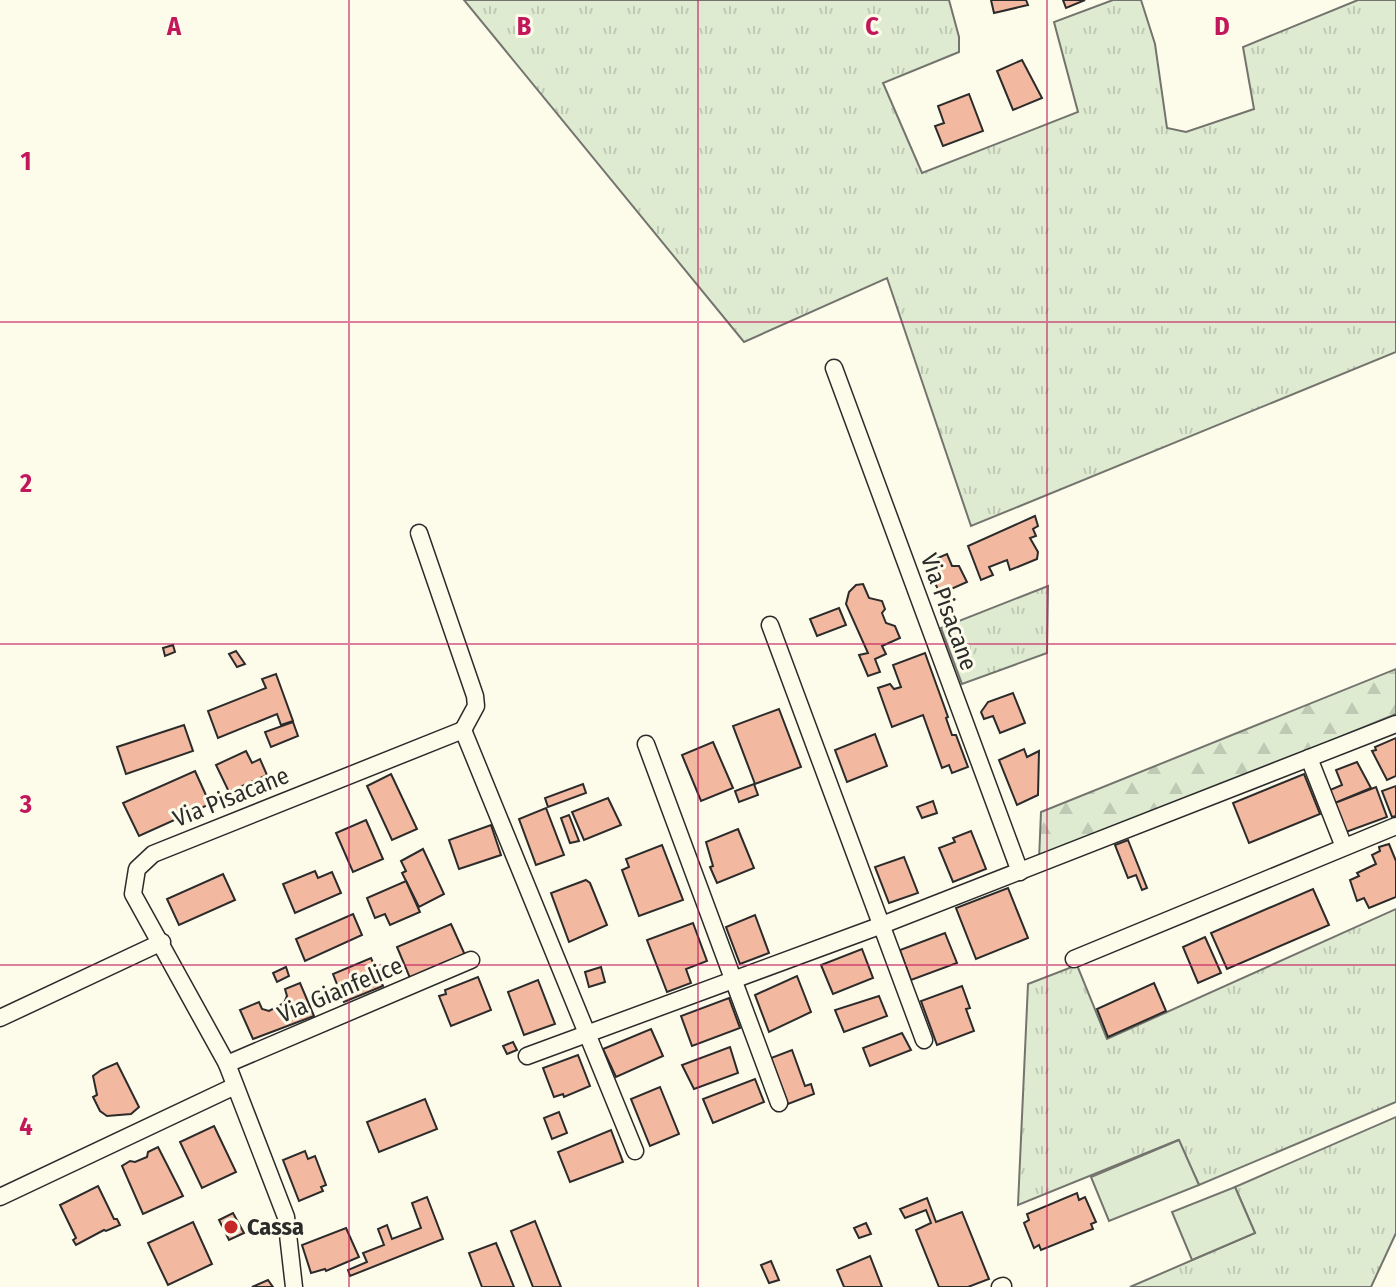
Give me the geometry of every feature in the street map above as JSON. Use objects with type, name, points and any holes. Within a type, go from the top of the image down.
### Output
[{"type":"street","name":"Via Pisacane","points":[[834,368],[1020,872]]},
{"type":"street","points":[[419,533],[475,696],[476,706],[463,730],[635,1151]]},
{"type":"street","points":[[770,625],[924,1040]]},
{"type":"street","points":[[527,1056],[882,925],[1396,724]]},
{"type":"street","name":"Via Pisacane","points":[[294,1287],[286,1217],[227,1064],[133,894],[137,869],[153,854],[463,730]]},
{"type":"street","points":[[646,744],[779,1103]]},
{"type":"street","points":[[1309,758],[1344,847]]},
{"type":"street","points":[[1074,959],[1396,826]]},
{"type":"street","points":[[0,1018],[162,942]]},
{"type":"street","name":"Via Gianfelice","points":[[227,1064],[471,960]]},
{"type":"street","points":[[0,1197],[235,1086]]},
{"type":"green space","points":[[464,0],[949,0],[959,37],[959,52],[883,83],[922,173],[1078,112],[1054,22],[1113,0],[1141,0],[1155,44],[1167,128],[1186,132],[1254,109],[1243,47],[1358,0],[1396,0],[1396,352],[971,526],[887,278],[744,342]]},
{"type":"green space","points":[[1048,586],[1047,653],[962,684],[941,628]]},
{"type":"green space","points":[[1396,669],[1396,714],[1039,860],[1041,812]]},
{"type":"green space","points":[[1396,909],[1396,1102],[1199,1185],[1178,1140],[1018,1205],[1028,984],[1077,965],[1107,1039]]},
{"type":"green space","points":[[1396,1117],[1396,1233],[1371,1287],[1130,1287],[1255,1233],[1235,1187]]},
{"type":"green space","points":[[1179,1140],[1199,1185],[1109,1221],[1091,1177]]},
{"type":"green space","points":[[1235,1187],[1255,1233],[1192,1260],[1172,1212]]},
{"type":"building","points":[[991,0],[1026,0],[1028,5],[994,13]]},
{"type":"building","points":[[1063,0],[1085,0],[1066,8]]},
{"type":"building","points":[[1022,60],[1042,98],[1013,110],[997,71]]},
{"type":"building","points":[[969,94],[983,131],[943,146],[935,126],[944,123],[938,106]]},
{"type":"building","points":[[1035,516],[1038,526],[1033,529],[1036,536],[1030,538],[1038,552],[1037,559],[1010,570],[1007,560],[989,567],[993,575],[981,580],[968,546]]},
{"type":"building","points":[[947,554],[952,566],[959,566],[967,582],[940,594],[926,563]]},
{"type":"building","points":[[863,584],[869,598],[882,601],[886,623],[895,626],[900,638],[882,646],[886,654],[875,659],[880,672],[868,676],[859,655],[868,653],[846,604],[849,592],[856,585]]},
{"type":"building","points":[[839,608],[846,625],[817,636],[810,619]]},
{"type":"building","points":[[173,645],[175,652],[165,656],[163,648]]},
{"type":"building","points":[[236,651],[245,664],[237,667],[229,654]]},
{"type":"building","points":[[925,653],[952,735],[956,735],[968,767],[952,773],[949,765],[942,768],[923,715],[892,727],[878,688],[890,684],[894,689],[901,687],[893,665]]},
{"type":"building","points":[[276,674],[293,721],[281,725],[277,714],[218,738],[208,711],[266,688],[262,679]]},
{"type":"building","points":[[1013,693],[1025,723],[1000,733],[993,716],[984,719],[981,712],[988,702]]},
{"type":"building","points":[[779,709],[801,767],[755,784],[733,726]]},
{"type":"building","points":[[293,722],[298,736],[271,747],[265,732]]},
{"type":"building","points":[[184,725],[193,751],[126,774],[117,747]]},
{"type":"building","points":[[875,734],[887,766],[847,782],[835,750]]},
{"type":"building","points":[[1396,738],[1396,776],[1387,780],[1372,751]]},
{"type":"building","points":[[713,742],[733,788],[701,801],[682,755]]},
{"type":"building","points":[[1024,749],[1027,757],[1039,751],[1038,795],[1017,805],[999,760]]},
{"type":"building","points":[[246,751],[252,763],[260,759],[267,775],[229,792],[216,765]]},
{"type":"building","points":[[1357,762],[1371,788],[1335,803],[1330,790],[1342,785],[1336,770]]},
{"type":"building","points":[[195,771],[210,804],[139,836],[123,803]]},
{"type":"building","points":[[391,774],[417,829],[392,840],[367,786]]},
{"type":"building","points":[[1304,774],[1320,814],[1249,843],[1233,803]]},
{"type":"building","points":[[583,784],[586,793],[548,807],[545,798]]},
{"type":"building","points":[[754,784],[758,795],[739,802],[735,791]]},
{"type":"building","points":[[1396,786],[1396,816],[1392,817],[1382,791]]},
{"type":"building","points":[[1376,787],[1387,817],[1346,832],[1335,803]]},
{"type":"building","points":[[608,798],[621,825],[584,840],[572,812]]},
{"type":"building","points":[[933,801],[937,813],[922,818],[917,807]]},
{"type":"building","points":[[546,808],[564,855],[536,865],[519,819]]},
{"type":"building","points":[[569,815],[579,841],[570,843],[561,818]]},
{"type":"building","points":[[366,820],[383,859],[353,872],[336,833]]},
{"type":"building","points":[[491,825],[501,855],[459,869],[449,840]]},
{"type":"building","points":[[738,829],[754,868],[717,883],[710,867],[713,866],[706,842]]},
{"type":"building","points":[[971,831],[986,869],[953,882],[939,848]]},
{"type":"building","points":[[1128,840],[1147,888],[1142,890],[1136,875],[1128,878],[1115,845]]},
{"type":"building","points":[[1389,844],[1396,861],[1396,897],[1369,908],[1364,898],[1357,901],[1350,880],[1376,864],[1372,855],[1380,851],[1379,847]]},
{"type":"building","points":[[662,845],[683,900],[639,916],[622,870],[629,867],[626,859]]},
{"type":"building","points":[[423,849],[444,894],[419,907],[402,873],[406,871],[401,861]]},
{"type":"building","points":[[904,857],[918,893],[889,903],[875,867]]},
{"type":"building","points":[[315,871],[318,878],[332,872],[341,893],[295,913],[283,884]]},
{"type":"building","points":[[223,874],[235,900],[179,925],[167,899]]},
{"type":"building","points":[[586,880],[607,925],[569,942],[551,893]]},
{"type":"building","points":[[406,881],[420,912],[390,925],[385,914],[375,918],[367,898]]},
{"type":"building","points":[[1008,888],[1028,938],[976,959],[956,908]]},
{"type":"building","points":[[1313,889],[1329,925],[1227,969],[1211,933]]},
{"type":"building","points":[[353,914],[362,935],[305,961],[296,939]]},
{"type":"building","points":[[755,915],[769,953],[740,964],[726,927]]},
{"type":"building","points":[[693,923],[707,961],[686,969],[691,983],[667,992],[647,940]]},
{"type":"building","points":[[451,924],[465,955],[410,978],[397,947]]},
{"type":"building","points":[[945,933],[957,963],[911,980],[900,950]]},
{"type":"building","points":[[1205,937],[1221,973],[1198,983],[1183,947]]},
{"type":"building","points":[[862,949],[873,978],[833,994],[821,965]]},
{"type":"building","points":[[371,958],[383,986],[344,1002],[333,974]]},
{"type":"building","points":[[286,967],[289,976],[277,982],[273,973]]},
{"type":"building","points":[[601,967],[605,982],[589,987],[585,972]]},
{"type":"building","points":[[797,976],[811,1012],[769,1032],[755,995]]},
{"type":"building","points":[[478,977],[491,1010],[451,1026],[439,996],[446,994],[445,990]]},
{"type":"building","points":[[538,980],[555,1024],[524,1035],[508,992]]},
{"type":"building","points":[[300,983],[314,1016],[253,1039],[240,1010],[259,1002],[262,1009],[269,1011],[284,1003],[287,996],[285,989]]},
{"type":"building","points":[[1154,983],[1166,1011],[1108,1037],[1097,1009]]},
{"type":"building","points":[[962,986],[974,1031],[937,1045],[921,1001]]},
{"type":"building","points":[[879,996],[887,1016],[844,1032],[835,1010]]},
{"type":"building","points":[[729,998],[740,1028],[692,1046],[681,1016]]},
{"type":"building","points":[[651,1029],[663,1056],[616,1077],[603,1049]]},
{"type":"building","points":[[902,1033],[911,1050],[870,1066],[863,1048]]},
{"type":"building","points":[[513,1042],[517,1050],[507,1054],[503,1046]]},
{"type":"building","points":[[730,1047],[738,1073],[694,1089],[682,1065]]},
{"type":"building","points":[[792,1050],[805,1086],[811,1084],[814,1094],[788,1104],[771,1058]]},
{"type":"building","points":[[578,1055],[590,1086],[564,1097],[563,1094],[554,1097],[543,1068]]},
{"type":"building","points":[[117,1063],[139,1107],[131,1114],[107,1116],[100,1111],[93,1097],[97,1095],[93,1076]]},
{"type":"building","points":[[755,1079],[764,1102],[713,1123],[703,1099]]},
{"type":"building","points":[[660,1087],[679,1134],[650,1146],[631,1099]]},
{"type":"building","points":[[425,1099],[437,1129],[379,1152],[367,1122]]},
{"type":"building","points":[[559,1112],[567,1133],[552,1139],[544,1118]]},
{"type":"building","points":[[214,1126],[236,1172],[202,1188],[180,1142]]},
{"type":"building","points":[[611,1130],[623,1162],[570,1182],[558,1152]]},
{"type":"building","points":[[158,1147],[183,1196],[143,1214],[122,1166],[147,1157],[148,1152]]},
{"type":"building","points":[[305,1151],[308,1159],[315,1156],[326,1185],[321,1187],[323,1191],[299,1201],[283,1160]]},
{"type":"building","points":[[98,1186],[120,1225],[76,1245],[73,1240],[76,1238],[60,1205]]},
{"type":"building","points":[[1077,1193],[1079,1200],[1085,1197],[1096,1222],[1091,1224],[1093,1229],[1041,1250],[1039,1245],[1034,1248],[1024,1223],[1029,1220],[1027,1214]]},
{"type":"building","points":[[427,1197],[443,1239],[350,1276],[348,1270],[367,1262],[363,1253],[384,1245],[378,1229],[387,1225],[392,1239],[421,1228],[412,1203]]},
{"type":"building","points":[[927,1198],[936,1222],[962,1212],[989,1279],[968,1287],[939,1287],[916,1230],[931,1223],[926,1210],[905,1218],[900,1209]]},
{"type":"building","name":"Cassa","points":[[233,1213],[244,1233],[229,1240],[219,1220]]},
{"type":"building","points":[[535,1221],[561,1287],[533,1287],[511,1231]]},
{"type":"building","points":[[193,1222],[212,1264],[168,1285],[148,1243]]},
{"type":"building","points":[[866,1223],[871,1234],[859,1238],[854,1228]]},
{"type":"building","points":[[346,1228],[359,1257],[326,1271],[311,1273],[302,1245]]},
{"type":"building","points":[[496,1243],[514,1287],[482,1287],[469,1253]]},
{"type":"building","points":[[870,1256],[882,1287],[844,1287],[837,1270]]},
{"type":"building","points":[[771,1261],[779,1280],[769,1283],[761,1265]]},
{"type":"building","points":[[268,1280],[273,1287],[252,1287]]},
{"type":"place","name":"Cassa","points":[[231,1227]]}]
